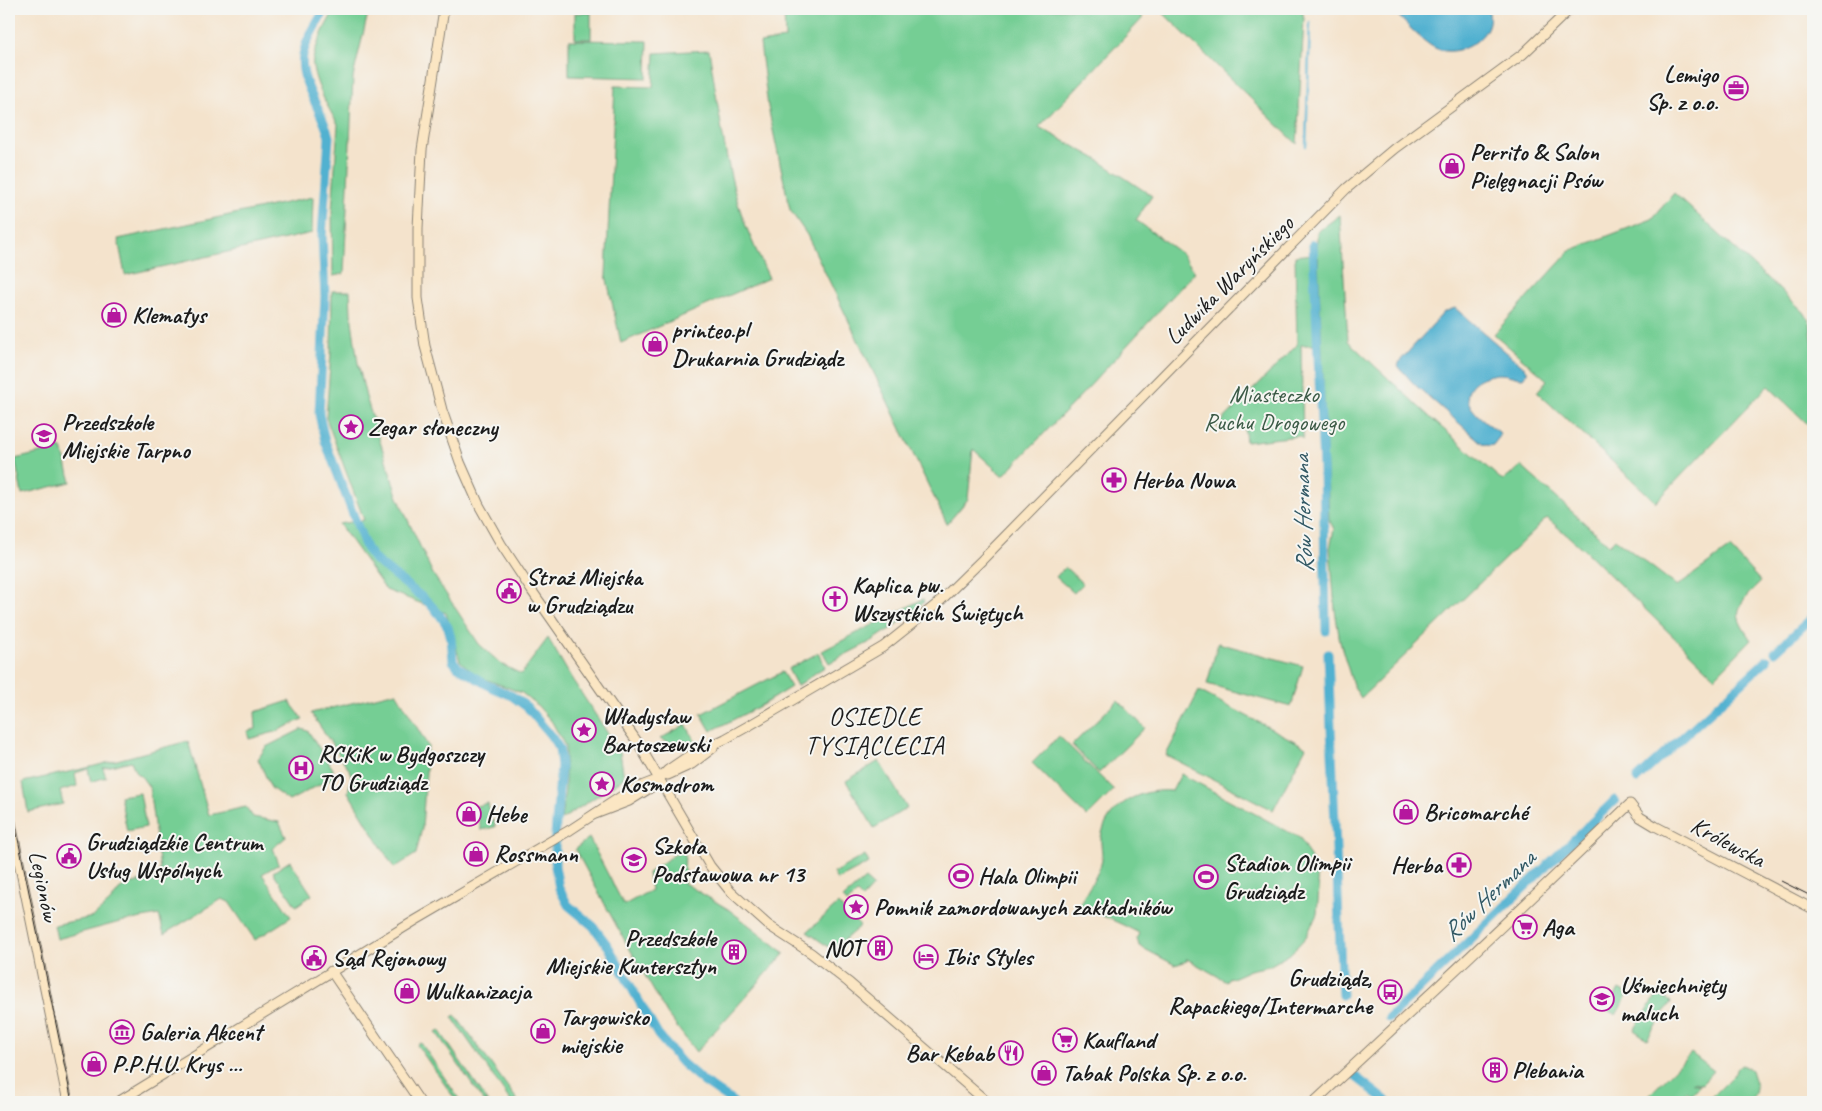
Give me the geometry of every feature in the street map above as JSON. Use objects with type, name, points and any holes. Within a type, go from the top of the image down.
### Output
[{"type":"street","points":[[444,9],[422,150],[417,284],[425,346],[442,410],[460,462],[479,505],[501,544],[638,743],[710,866],[730,891],[768,925],[811,953],[848,982],[988,1102]]},
{"type":"street","name":"Ludwika Waryńskiego","points":[[118,1102],[595,814],[629,802],[650,788],[687,757],[725,739],[883,647],[937,604],[1346,189],[1395,148],[1523,54],[1570,9]]},
{"type":"street","name":"Królewska","points":[[1314,1102],[1414,1011],[1630,804],[1640,817],[1655,826],[1813,909]]},
{"type":"street","name":"Legionów","points":[[9,813],[68,1102]]},
{"type":"street","points":[[331,972],[420,1102]]},
{"type":"green space","points":[[335,9],[369,9],[353,77],[344,274],[333,276],[332,211],[338,124],[314,74],[313,59],[319,39]]},
{"type":"green space","points":[[784,9],[1143,9],[1142,19],[1039,127],[1095,158],[1152,196],[1136,220],[1182,254],[1195,272],[1087,389],[1003,476],[973,449],[968,499],[947,524],[807,235],[790,210],[768,107],[760,43],[785,39]]},
{"type":"green space","points":[[1159,9],[1302,9],[1304,19],[1297,144]]},
{"type":"green space","points":[[575,13],[591,13],[591,39],[575,39]]},
{"type":"green space","points":[[569,40],[648,41],[647,78],[569,76]]},
{"type":"green space","points":[[709,50],[735,193],[746,226],[769,278],[621,343],[606,275],[615,86],[653,87],[655,53]]},
{"type":"green space","points":[[1674,193],[1804,312],[1810,322],[1813,347],[1813,429],[1768,386],[1656,502],[1537,392],[1547,380],[1494,334],[1571,250],[1652,219]]},
{"type":"green space","points":[[313,197],[312,233],[125,275],[118,239]]},
{"type":"green space","name":"Miasteczko Ruchu Drogowego","points":[[1340,215],[1348,341],[1433,420],[1503,481],[1521,466],[1609,545],[1615,539],[1677,586],[1730,548],[1761,582],[1745,598],[1738,613],[1741,624],[1751,640],[1715,677],[1583,549],[1547,518],[1361,698],[1353,685],[1340,642],[1335,610],[1330,548],[1334,529],[1329,520],[1318,257],[1316,345],[1301,345],[1303,439],[1298,436],[1246,442],[1244,424],[1216,427],[1297,345],[1295,256],[1313,254],[1317,250],[1317,232]]},
{"type":"green space","points":[[332,291],[350,291],[351,314],[358,363],[366,397],[397,495],[433,574],[479,644],[501,664],[521,674],[548,638],[572,679],[620,752],[624,778],[561,820],[565,789],[565,746],[552,722],[538,706],[522,693],[477,676],[460,661],[446,613],[386,590],[339,524],[364,520],[326,418],[331,353]]},
{"type":"green space","points":[[62,448],[71,482],[22,494],[15,459]]},
{"type":"green space","points":[[1065,567],[1083,584],[1074,593],[1056,577]]},
{"type":"green space","points":[[923,599],[924,602],[893,627],[872,641],[829,663],[822,651]]},
{"type":"green space","points":[[1218,643],[1303,666],[1291,707],[1207,684]]},
{"type":"green space","points":[[818,653],[825,667],[797,686],[788,669]]},
{"type":"green space","points":[[782,672],[791,687],[762,705],[711,731],[701,714]]},
{"type":"green space","points":[[1199,691],[1306,747],[1273,810],[1166,755]]},
{"type":"green space","points":[[396,692],[428,746],[422,828],[416,854],[394,868],[348,792],[352,774],[311,713]]},
{"type":"green space","points":[[1118,700],[1145,728],[1099,773],[1072,745]]},
{"type":"green space","points":[[289,701],[303,719],[275,732],[249,739],[247,731],[256,729],[255,712]]},
{"type":"green space","points":[[686,724],[695,741],[682,747],[660,739]]},
{"type":"green space","points":[[302,729],[308,731],[333,769],[332,778],[289,801],[271,788],[258,759],[266,747]]},
{"type":"green space","points":[[1059,736],[1114,790],[1087,817],[1032,763]]},
{"type":"green space","points":[[188,741],[209,815],[246,807],[253,817],[279,822],[286,837],[273,848],[279,864],[262,874],[291,917],[255,940],[229,902],[222,899],[164,934],[159,915],[120,922],[57,939],[54,925],[93,917],[110,902],[119,890],[128,884],[158,878],[160,869],[149,787],[141,776],[136,773],[131,761],[103,768],[106,777],[91,782],[88,769],[75,773],[77,786],[60,791],[63,804],[28,812],[23,782],[91,767]]},
{"type":"green space","points":[[879,761],[907,808],[874,828],[846,781]]},
{"type":"green space","name":"Stadion Olimpii Grudziądz","points":[[1181,774],[1300,838],[1314,865],[1319,888],[1317,914],[1306,937],[1290,954],[1269,966],[1250,970],[1232,978],[1229,977],[1226,981],[1187,959],[1187,961],[1175,965],[1139,946],[1137,938],[1139,933],[1079,905],[1101,864],[1101,837],[1111,815],[1118,807],[1138,796],[1149,792],[1172,791]]},
{"type":"green space","points":[[140,793],[146,827],[127,831],[120,796]]},
{"type":"green space","points":[[488,803],[491,821],[494,820],[495,827],[481,830],[476,806]]},
{"type":"green space","points":[[589,838],[624,905],[651,890],[648,873],[685,847],[684,883],[728,909],[785,953],[696,1052],[667,1014],[575,849]]},
{"type":"green space","points":[[865,855],[869,863],[837,880],[833,873]]},
{"type":"green space","points":[[290,861],[312,895],[296,906],[273,872]]},
{"type":"green space","points":[[865,879],[873,886],[862,898],[857,893],[847,903],[843,898]]},
{"type":"green space","points":[[838,904],[860,926],[833,950],[807,932]]},
{"type":"green space","points":[[1619,989],[1628,994],[1616,1015],[1607,1010]]},
{"type":"green space","points":[[1658,994],[1671,1002],[1647,1039],[1634,1030]]},
{"type":"green space","points":[[455,1015],[518,1101],[511,1102],[452,1017]]},
{"type":"green space","points":[[439,1030],[488,1102],[484,1102],[436,1032]]},
{"type":"green space","points":[[421,1043],[461,1102],[457,1102],[417,1045]]},
{"type":"green space","points":[[1691,1053],[1714,1071],[1702,1084],[1693,1082],[1700,1085],[1691,1095],[1687,1090],[1685,1092],[1690,1096],[1684,1102],[1642,1102]]},
{"type":"green space","points":[[1742,1065],[1751,1070],[1756,1087],[1752,1098],[1748,1102],[1707,1102],[1736,1073],[1738,1067]]},
{"type":"water","points":[[1391,9],[1488,9],[1490,19],[1482,36],[1474,43],[1454,51],[1444,51],[1424,41]]},
{"type":"water","points":[[1455,308],[1527,370],[1523,378],[1500,374],[1479,379],[1469,390],[1469,404],[1474,411],[1499,432],[1500,436],[1493,445],[1483,444],[1414,384],[1398,366],[1400,361],[1444,312]]},
{"type":"waterway","points":[[325,9],[307,43],[302,65],[307,86],[329,137],[322,236],[325,296],[319,414],[325,441],[366,548],[375,560],[428,602],[439,614],[448,627],[453,661],[458,667],[489,686],[512,696],[527,707],[559,748],[561,766],[555,835],[555,866],[559,888],[568,905],[593,926],[608,946],[658,1035],[682,1063],[704,1082],[733,1102]]},
{"type":"waterway","name":"Rów Hermana","points":[[1306,146],[1310,22]]},
{"type":"waterway","name":"Rów Hermana","points":[[1313,244],[1323,467],[1326,631]]},
{"type":"waterway","name":"Rów Hermana","points":[[1775,652],[1813,617]]},
{"type":"waterway","name":"Rów Hermana","points":[[1328,654],[1342,995]]},
{"type":"waterway","name":"Rów Hermana","points":[[1637,779],[1767,660]]},
{"type":"waterway","name":"Rów Hermana","points":[[1389,1018],[1615,800]]},
{"type":"waterway","name":"Rów Hermana","points":[[1356,1077],[1388,1102]]},
{"type":"tram line","points":[[9,795],[72,1102]]},
{"type":"tram line","points":[[1781,881],[1813,897]]},
{"type":"place","name":"Lemigo Sp. z o.o.","points":[[1736,88]]},
{"type":"place","name":"Perrito & Salon Pielęgnacji Psów","points":[[1452,166]]},
{"type":"place","name":"Klematys","points":[[114,315]]},
{"type":"place","name":"printeo.pl Drukarnia Grudziądz","points":[[655,344]]},
{"type":"place","name":"Zegar słoneczny","points":[[351,427]]},
{"type":"place","name":"Przedszkole Miejskie Tarpno","points":[[44,436]]},
{"type":"place","name":"Herba Nowa","points":[[1114,480]]},
{"type":"place","name":"Straż Miejska w Grudziądzu","points":[[509,591]]},
{"type":"place","name":"Kaplica pw. Wszystkich Świętych","points":[[835,599]]},
{"type":"place","name":"Władysław Bartoszewski","points":[[584,730]]},
{"type":"place","name":"RCKiK w Bydgoszczy TO Grudziądz","points":[[301,768]]},
{"type":"place","name":"Kosmodrom","points":[[602,784]]},
{"type":"place","name":"Bricomarché","points":[[1406,812]]},
{"type":"place","name":"Hebe","points":[[469,814]]},
{"type":"place","name":"Rossmann","points":[[476,854]]},
{"type":"place","name":"Grudziądzkie Centrum Usług Wspólnych","points":[[69,856]]},
{"type":"place","name":"Szkoła Podstawowa nr 13","points":[[634,860]]},
{"type":"place","name":"Herba","points":[[1459,865]]},
{"type":"place","name":"Hala Olimpii","points":[[961,876]]},
{"type":"place","name":"Stadion Olimpii Grudziądz","points":[[1206,877]]},
{"type":"place","name":"Pomnik zamordowanych zakładników","points":[[856,907]]},
{"type":"place","name":"Aga","points":[[1525,927]]},
{"type":"place","name":"NOT","points":[[880,948]]},
{"type":"place","name":"Przedszkole Miejskie Kuntersztyn","points":[[734,952]]},
{"type":"place","name":"Ibis Styles","points":[[926,957]]},
{"type":"place","name":"Sąd Rejonowy","points":[[314,958]]},
{"type":"place","name":"Wulkanizacja","points":[[407,991]]},
{"type":"place","name":"Grudziądz, Rapackiego/Intermarche","points":[[1390,992]]},
{"type":"place","name":"Uśmiechnięty maluch","points":[[1602,999]]},
{"type":"place","name":"Targowisko miejskie","points":[[543,1031]]},
{"type":"place","name":"Galeria Akcent","points":[[122,1032]]},
{"type":"place","name":"Kaufland","points":[[1065,1040]]},
{"type":"place","name":"Bar Kebab","points":[[1011,1053]]},
{"type":"place","name":"P.P.H.U. Krys ...","points":[[94,1064]]},
{"type":"place","name":"Plebania","points":[[1495,1070]]},
{"type":"place","name":"Tabak Polska Sp. z o.o.","points":[[1044,1073]]},
{"type":"district","name":"OSIEDLE TYSIĄCLECIA","points":[[875,730]]}]
